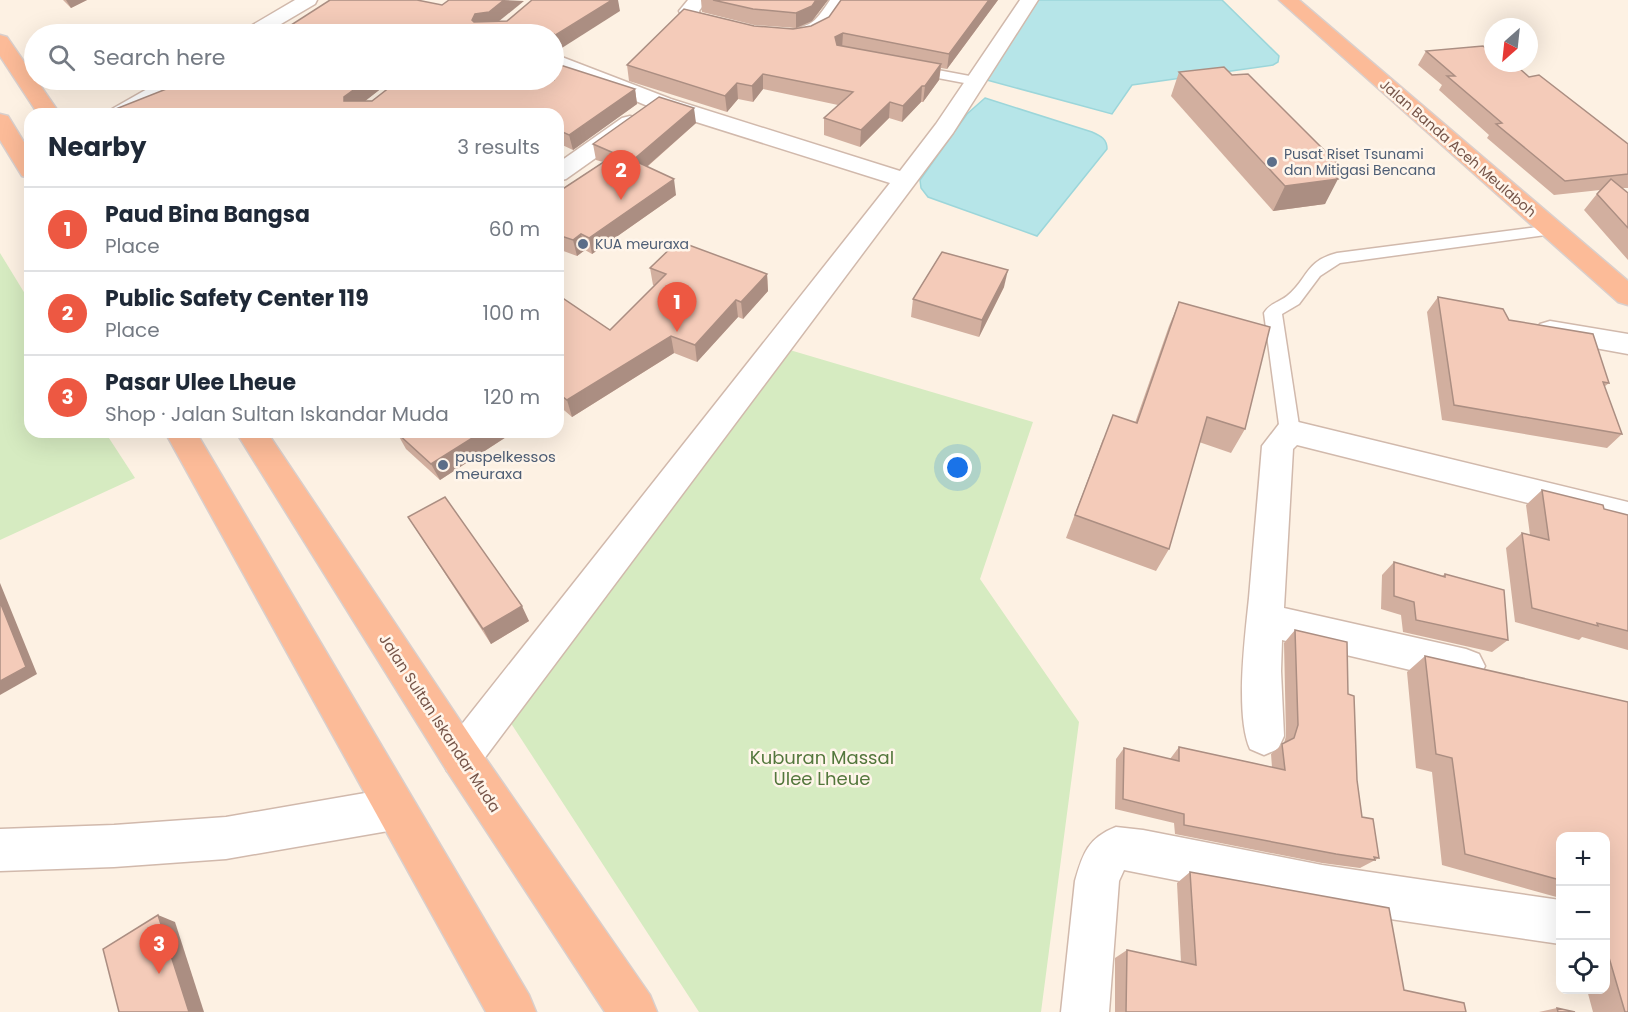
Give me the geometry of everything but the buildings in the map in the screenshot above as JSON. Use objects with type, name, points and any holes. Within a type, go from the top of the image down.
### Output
[{"type":"highway","name":"Jalan Banda Aceh Meulaboh","points":[[1288,0],[1628,296]]},
{"type":"highway","points":[[0,41],[24,77]]},
{"type":"highway","points":[[33,90],[45,108]]},
{"type":"highway","points":[[0,121],[24,161]]},
{"type":"highway","points":[[183,438],[512,1012]]},
{"type":"highway","name":"Jalan Sultan Iskandar Muda","points":[[255,438],[461,757],[633,1012]]},
{"type":"street","points":[[268,24],[308,0]]},
{"type":"street","points":[[698,0],[688,11],[692,18],[742,29]]},
{"type":"street","points":[[773,35],[812,33],[822,26],[839,0]]},
{"type":"street","points":[[461,757],[945,128],[1029,0]]},
{"type":"street","points":[[564,64],[658,102],[905,180]]},
{"type":"street","points":[[130,108],[160,90]]},
{"type":"street","points":[[564,170],[658,102]]},
{"type":"street","points":[[1529,327],[1628,344]]},
{"type":"street","points":[[1264,736],[1262,671],[1278,446],[1290,432],[1628,515]]},
{"type":"street","points":[[1265,620],[1503,675]]},
{"type":"street","points":[[0,850],[114,846],[226,838],[394,809]]},
{"type":"street","points":[[1085,1012],[1097,881],[1102,863],[1116,848],[1143,851],[1322,887],[1556,921]]},
{"type":"lane","points":[[898,66],[975,81]]},
{"type":"lane","points":[[1290,432],[1273,313],[1277,307],[1292,302],[1314,270],[1337,258],[1554,230]]},
{"type":"green space","points":[[0,253],[24,292],[24,438],[109,438],[135,478],[0,540]]},
{"type":"green space","name":"Kuburan Massal Ulee Lheue","points":[[783,348],[1033,422],[980,579],[1079,722],[1041,1012],[699,1012],[503,711]]},
{"type":"water","points":[[1036,0],[1222,0],[1279,56],[1278,62],[1273,65],[1132,85],[1112,114],[976,77]]},
{"type":"water","points":[[985,98],[1092,132],[1105,140],[1107,149],[1037,236],[928,197],[921,188],[920,180],[967,114]]},
{"type":"place","name":"Pusat Riset Tsunami dan Mitigasi Bencana","points":[[1272,162]]},
{"type":"place","name":"Public Safety Center 119","points":[[621,200]]},
{"type":"place","name":"KUA meuraxa","points":[[583,244]]},
{"type":"place","name":"Paud Bina Bangsa","points":[[677,332]]},
{"type":"place","name":"puspelkessos meuraxa","points":[[443,465]]},
{"type":"place","name":"Pasar Ulee Lheue","points":[[159,974]]}]
